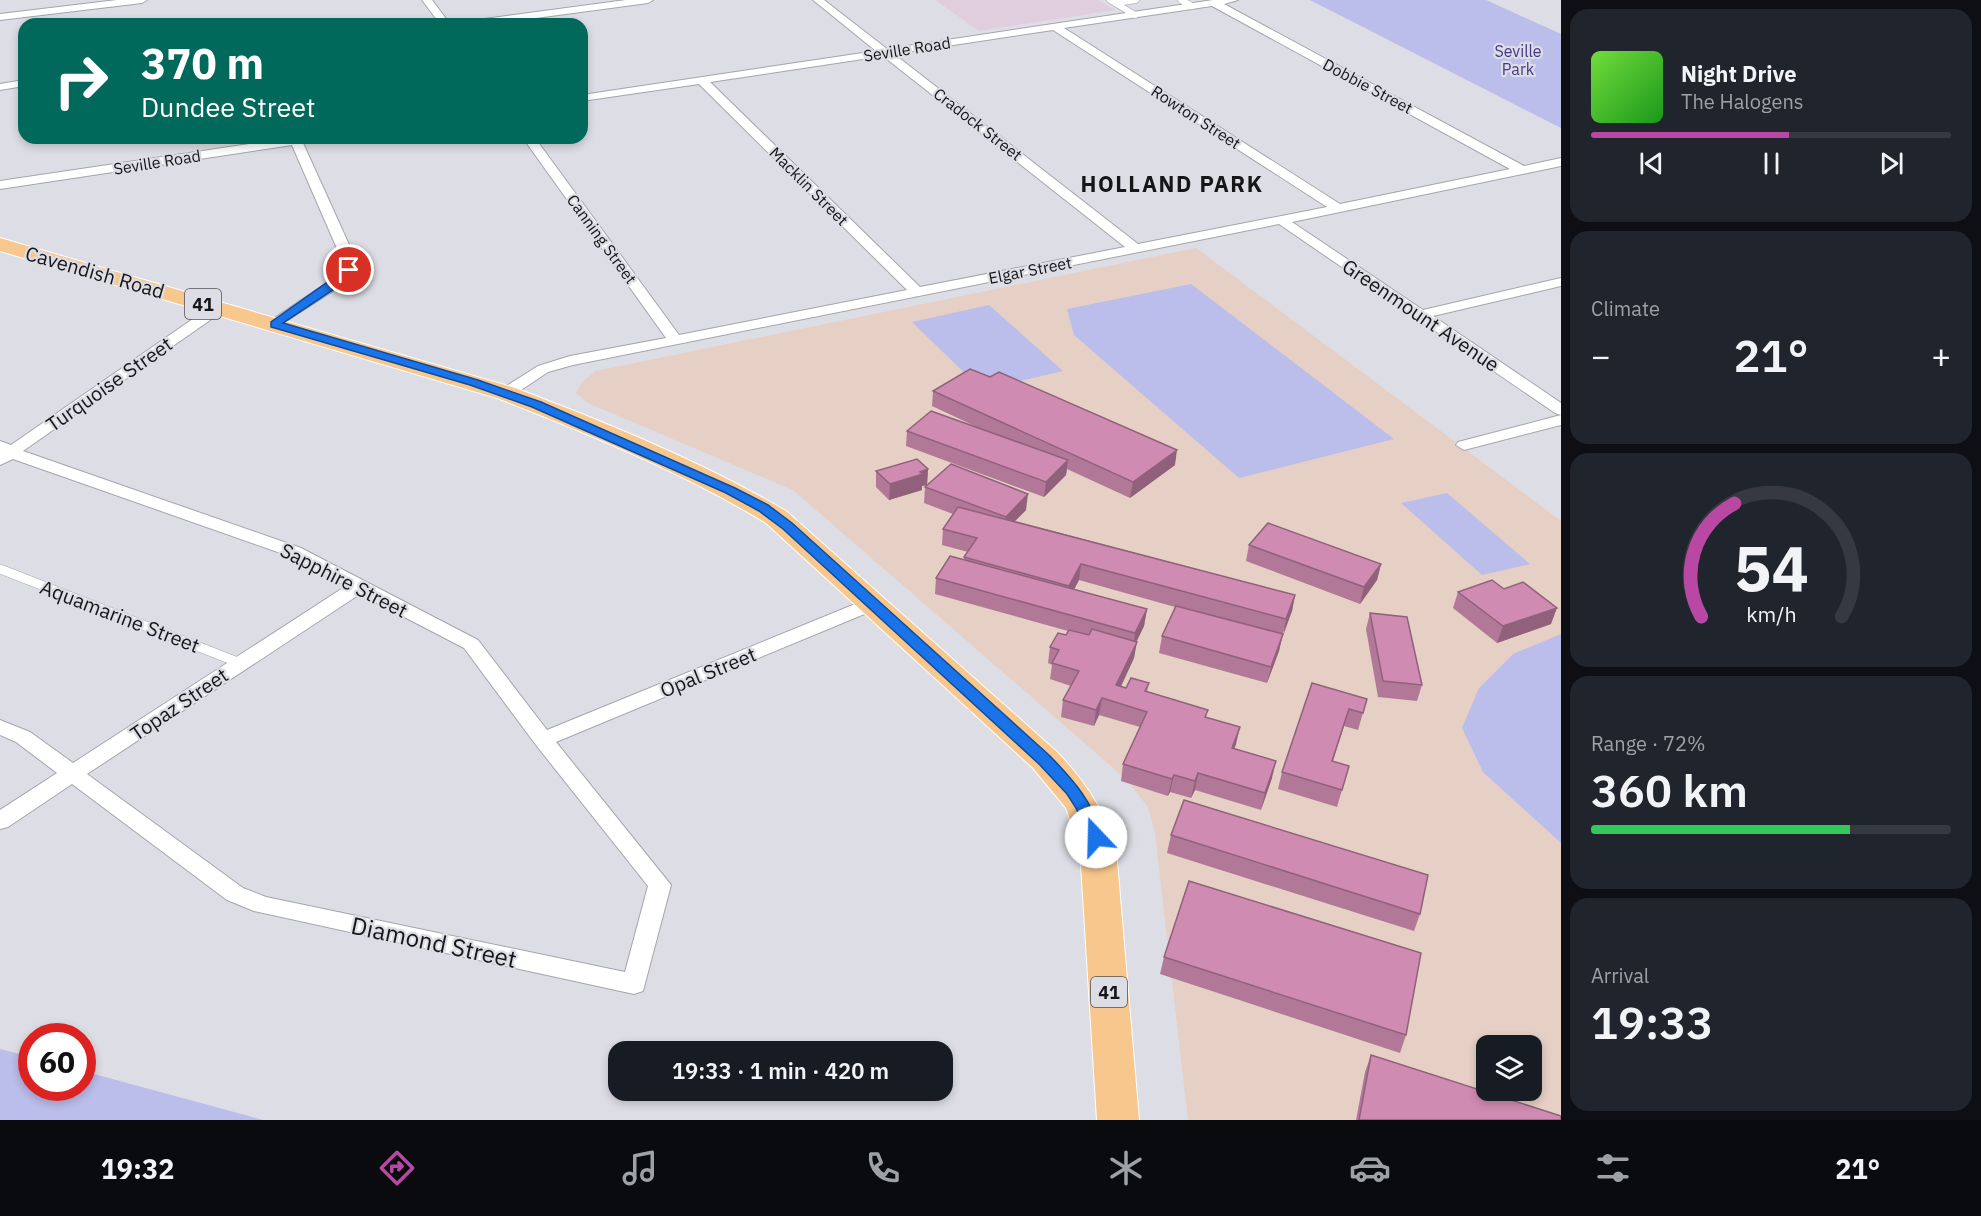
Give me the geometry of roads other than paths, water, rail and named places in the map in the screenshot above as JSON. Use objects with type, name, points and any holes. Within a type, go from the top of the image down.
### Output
[{"type":"main road","name":"Cavendish Road","points":[[0,244],[506,393],[570,418],[752,501],[787,526],[1045,760],[1073,790],[1084,807],[1096,837],[1099,856],[1118,1120]]},
{"type":"street","points":[[0,17],[142,0]]},
{"type":"street","points":[[427,0],[440,18]]},
{"type":"street","points":[[514,18],[648,0]]},
{"type":"street","name":"Cradock Street","points":[[818,0],[1136,249]]},
{"type":"street","name":"Seville Road","points":[[588,97],[1233,0]]},
{"type":"street","name":"Dobbie Street","points":[[1214,3],[1522,170]]},
{"type":"street","name":"Rowton Street","points":[[1055,27],[1338,208]]},
{"type":"street","name":"Macklin Street","points":[[702,80],[916,292]]},
{"type":"street","points":[[0,87],[18,84]]},
{"type":"street","name":"Seville Road","points":[[0,185],[276,144]]},
{"type":"street","points":[[275,324],[336,283],[349,270],[349,260],[297,144]]},
{"type":"street","name":"Canning Street","points":[[533,144],[676,341]]},
{"type":"street","name":"Elgar Street","points":[[506,393],[536,373],[560,363],[1561,162]]},
{"type":"street","name":"Greenmount Avenue","points":[[1281,220],[1561,410]]},
{"type":"street","points":[[1420,315],[1561,282]]},
{"type":"street","name":"Turquoise Street","points":[[4,453],[218,308]]},
{"type":"street","points":[[1464,445],[1561,420]]},
{"type":"street","name":"Sapphire Street","points":[[4,453],[295,552],[358,587],[471,644],[543,740]]},
{"type":"street","name":"Topaz Street","points":[[0,821],[358,587]]},
{"type":"street","name":"Opal Street","points":[[543,740],[872,604]]},
{"type":"street","name":"Diamond Street","points":[[0,727],[23,737],[235,894],[262,905],[634,984],[660,885],[543,740]]},
{"type":"lane","points":[[1113,2],[1136,0]]},
{"type":"lane","points":[[1181,0],[1192,6]]},
{"type":"lane","points":[[1113,2],[1135,15]]},
{"type":"lane","name":"Aquamarine Street","points":[[0,569],[240,663]]},
{"type":"district","name":"HOLLAND PARK","points":[[1172,183]]},
{"type":"park label","name":"Seville Park","points":[[1518,60]]}]
